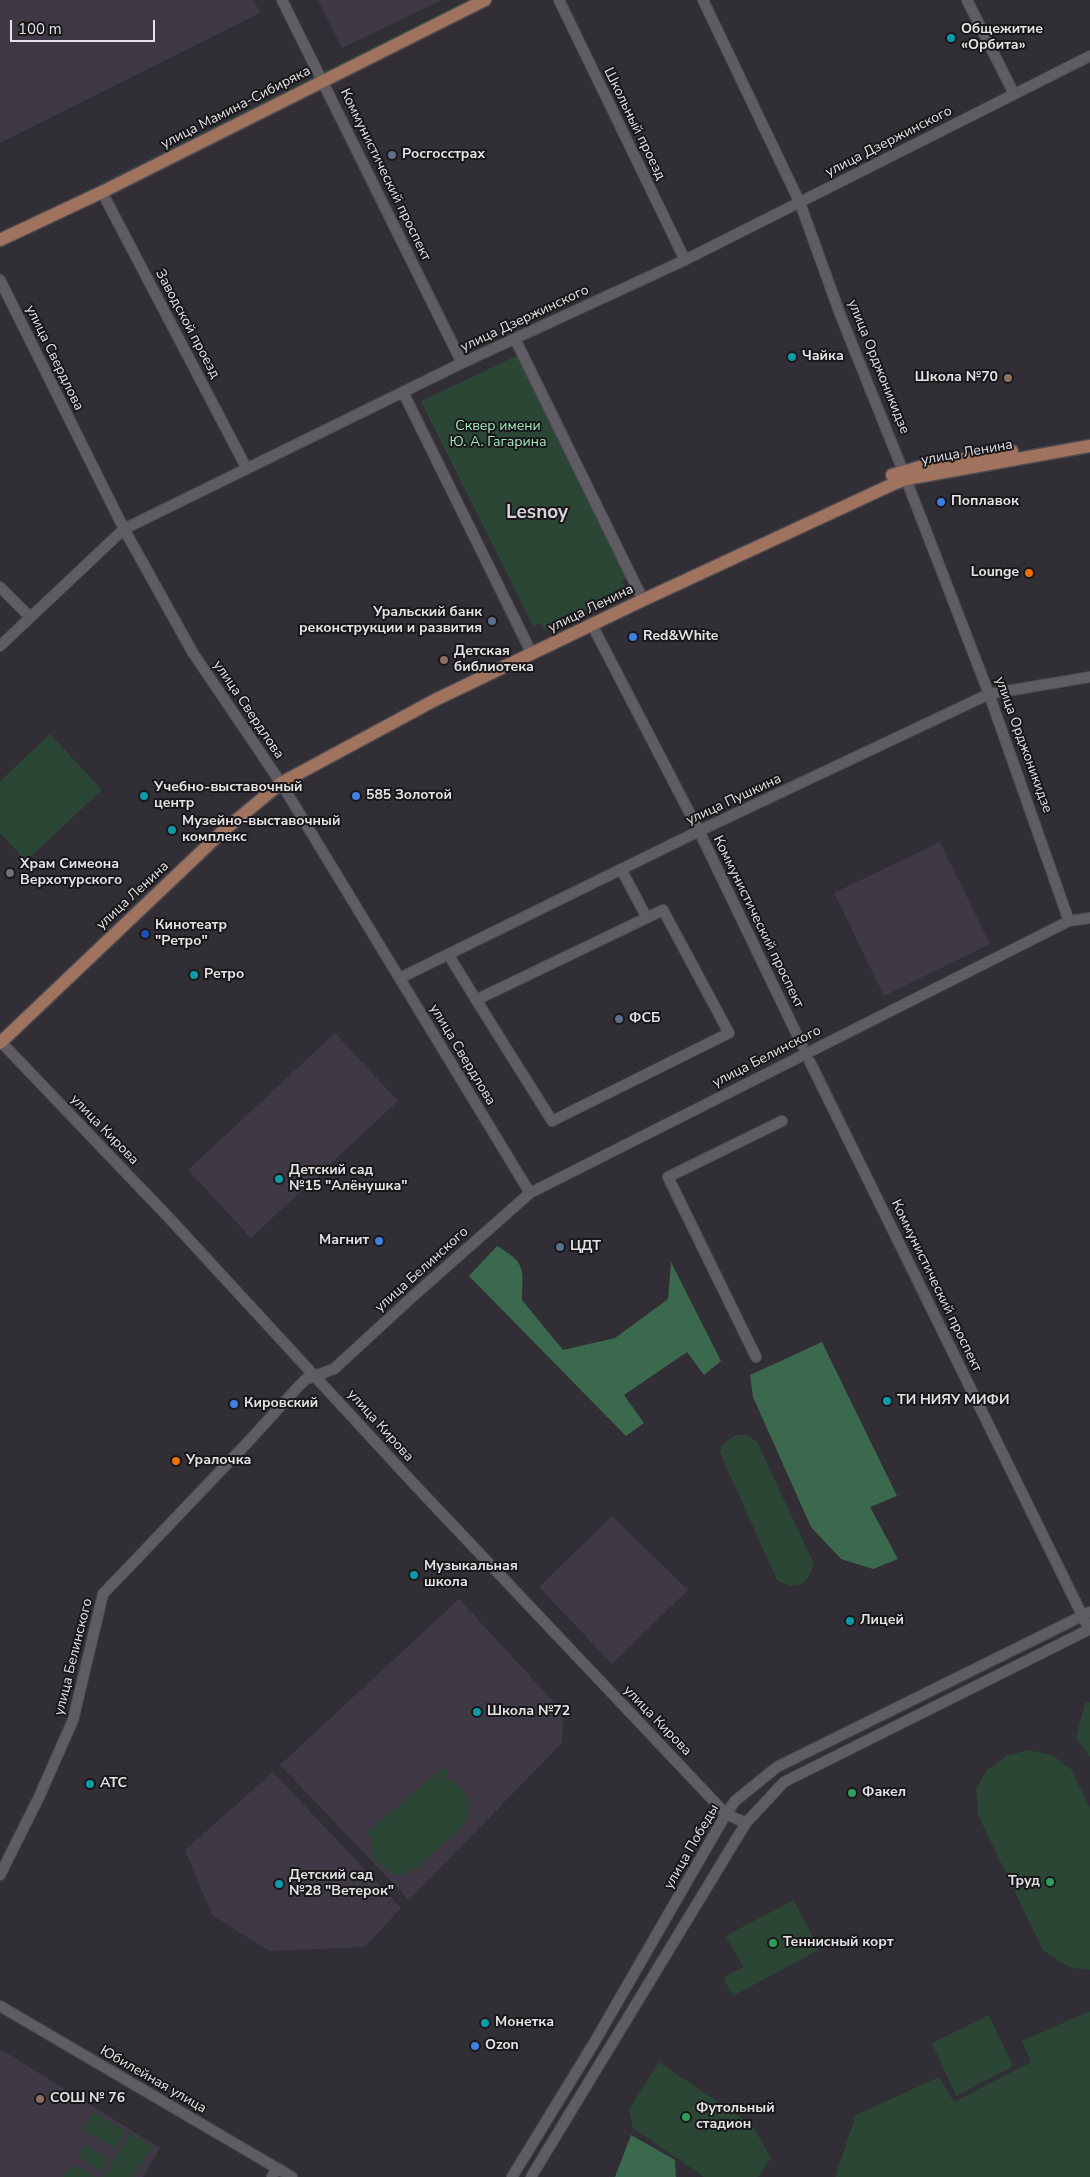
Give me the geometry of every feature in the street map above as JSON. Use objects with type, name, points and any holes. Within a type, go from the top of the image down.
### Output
[{"type":"main road","name":"улица Мамина-Сибиряка","points":[[0,240],[102,192],[485,0]]},
{"type":"main road","points":[[1045,450],[1090,438]]},
{"type":"main road","name":"улица Ленина","points":[[0,1040],[222,832],[280,781],[434,698],[531,651],[592,625],[642,598],[747,548],[905,475],[1045,450],[1090,446]]},
{"type":"main road","points":[[531,651],[642,598]]},
{"type":"street","name":"Коммунистический проспект","points":[[282,0],[462,363]]},
{"type":"street","name":"Школьный проезд","points":[[559,0],[685,260]]},
{"type":"street","name":"улица Орджоникидзе","points":[[703,0],[800,203],[840,314],[905,475],[989,694],[1069,921]]},
{"type":"street","points":[[967,0],[1014,94]]},
{"type":"street","name":"улица Дзержинского","points":[[0,646],[124,529],[462,363],[685,260],[1090,56]]},
{"type":"street","name":"Заводской проезд","points":[[102,192],[247,469]]},
{"type":"street","name":"улица Свердлова","points":[[0,280],[124,529],[192,654],[280,781],[530,1193]]},
{"type":"street","points":[[515,339],[642,598]]},
{"type":"street","points":[[403,392],[531,651]]},
{"type":"street","points":[[0,587],[30,617]]},
{"type":"street","name":"Коммунистический проспект","points":[[592,625],[699,831],[802,1045]]},
{"type":"street","name":"улица Пушкина","points":[[400,978],[699,831],[989,694],[1090,677]]},
{"type":"street","points":[[621,869],[646,918]]},
{"type":"street","points":[[448,954],[476,1000],[552,1121],[729,1033],[663,910],[476,1000]]},
{"type":"street","name":"улица Белинского","points":[[0,1875],[73,1720],[104,1594],[306,1379],[334,1369],[530,1193],[1069,921],[1090,918]]},
{"type":"street","name":"улица Кирова","points":[[0,1040],[172,1220],[414,1484],[726,1814],[746,1823]]},
{"type":"street","name":"Коммунистический проспект","points":[[810,1062],[916,1277],[1086,1613],[1090,1629]]},
{"type":"street","points":[[756,1357],[668,1177],[782,1121]]},
{"type":"street","name":"улица Победы","points":[[512,2177],[594,2043],[735,1801],[776,1767],[1086,1613]]},
{"type":"street","points":[[531,2177],[746,1823],[784,1782],[1090,1629]]},
{"type":"street","name":"Юбилейная улица","points":[[0,2006],[274,2173],[292,2177]]},
{"type":"shaded area","points":[[0,0],[254,0],[260,13],[0,143]]},
{"type":"shaded area","points":[[318,0],[442,0],[342,48]]},
{"type":"shaded area","points":[[940,842],[990,944],[884,996],[834,893]]},
{"type":"shaded area","points":[[335,1033],[398,1101],[251,1238],[188,1170]]},
{"type":"shaded area","points":[[612,1516],[688,1590],[612,1664],[539,1587]]},
{"type":"shaded area","points":[[459,1599],[563,1712],[562,1743],[409,1900],[280,1765]]},
{"type":"shaded area","points":[[273,1772],[401,1908],[365,1947],[269,1951],[212,1915],[185,1850]]},
{"type":"shaded area","name":"СОШ № 76","points":[[0,2049],[160,2148],[143,2177],[0,2177]]},
{"type":"green space","name":"Сквер имени Ю. А. Гагарина","points":[[518,355],[629,577],[622,581],[627,590],[544,630],[540,623],[533,626],[421,401]]},
{"type":"green space","points":[[50,734],[102,790],[26,861],[0,833],[0,781]]},
{"type":"green space","points":[[497,1246],[518,1262],[521,1267],[523,1280],[522,1300],[563,1350],[615,1338],[668,1299],[671,1262],[721,1361],[704,1375],[687,1352],[624,1395],[644,1423],[626,1436],[469,1276]]},
{"type":"green space","points":[[822,1342],[897,1496],[870,1507],[898,1559],[873,1569],[841,1559],[811,1527],[753,1397],[750,1375]]},
{"type":"green space","points":[[736,1435],[747,1435],[757,1442],[814,1564],[808,1577],[800,1584],[790,1586],[777,1580],[720,1453],[723,1444]]},
{"type":"green space","points":[[1090,1702],[1090,1757],[1076,1738],[1085,1703]]},
{"type":"green space","name":"Труд","points":[[1028,1750],[1052,1755],[1071,1769],[1090,1808],[1090,1970],[1065,1964],[1043,1950],[978,1815],[976,1789],[986,1771],[1006,1756]]},
{"type":"green space","points":[[443,1767],[449,1772],[443,1778],[456,1784],[468,1799],[470,1807],[468,1815],[452,1836],[412,1871],[401,1874],[390,1872],[374,1856],[371,1846],[372,1838],[367,1833]]},
{"type":"green space","name":"Теннисный корт","points":[[793,1900],[820,1949],[733,1996],[723,1978],[743,1967],[726,1936]]},
{"type":"green space","points":[[1090,2011],[1090,2177],[835,2177],[856,2115],[939,2077],[954,2102],[1031,2062],[1022,2041]]},
{"type":"green space","points":[[989,2015],[1013,2066],[956,2096],[932,2043]]},
{"type":"green space","name":"Футольный стадион","points":[[659,2062],[752,2125],[771,2158],[758,2177],[704,2177],[633,2128],[629,2109]]},
{"type":"green space","points":[[94,2112],[125,2131],[115,2148],[83,2129]]},
{"type":"green space","points":[[130,2133],[152,2146],[133,2177],[104,2177]]},
{"type":"green space","points":[[631,2135],[675,2160],[676,2177],[615,2177]]},
{"type":"green space","points":[[86,2145],[109,2159],[101,2171],[78,2156]]},
{"type":"green space","points":[[77,2166],[94,2177],[63,2177],[68,2169]]},
{"type":"place","name":"Общежитие «Орбита»","points":[[951,38]]},
{"type":"place","name":"Росгосстрах","points":[[392,155]]},
{"type":"place","name":"Чайка","points":[[792,357]]},
{"type":"place","name":"Школа №70","points":[[1008,378]]},
{"type":"place","name":"Поплавок","points":[[941,502]]},
{"type":"place","name":"Lounge","points":[[1029,573]]},
{"type":"place","name":"Уральский банк реконструкции и развития","points":[[492,621]]},
{"type":"place","name":"Red&White","points":[[633,637]]},
{"type":"place","name":"Детская библиотека","points":[[444,660]]},
{"type":"place","name":"Учебно-выставочный центр","points":[[144,796]]},
{"type":"place","name":"585 Золотой","points":[[356,796]]},
{"type":"place","name":"Музейно-выставочный комплекс","points":[[172,830]]},
{"type":"place","name":"Храм Симеона Верхотурского","points":[[10,873]]},
{"type":"place","name":"Кинотеатр \"Ретро\"","points":[[145,934]]},
{"type":"place","name":"Ретро","points":[[194,975]]},
{"type":"place","name":"ФСБ","points":[[619,1019]]},
{"type":"place","name":"Детский сад №15 \"Алёнушка\"","points":[[279,1179]]},
{"type":"place","name":"Магнит","points":[[379,1241]]},
{"type":"place","name":"ЦДТ","points":[[560,1247]]},
{"type":"place","name":"ТИ НИЯУ МИФИ","points":[[887,1401]]},
{"type":"place","name":"Кировский","points":[[234,1404]]},
{"type":"place","name":"Уралочка","points":[[176,1461]]},
{"type":"place","name":"Музыкальная школа","points":[[414,1575]]},
{"type":"place","name":"Лицей","points":[[850,1621]]},
{"type":"place","name":"Школа №72","points":[[477,1712]]},
{"type":"place","name":"АТС","points":[[90,1784]]},
{"type":"place","name":"Факел","points":[[852,1793]]},
{"type":"place","name":"Труд","points":[[1050,1882]]},
{"type":"place","name":"Детский сад №28 \"Ветерок\"","points":[[279,1884]]},
{"type":"place","name":"Теннисный корт","points":[[773,1943]]},
{"type":"place","name":"Монетка","points":[[485,2023]]},
{"type":"place","name":"Ozon","points":[[475,2046]]},
{"type":"place","name":"СОШ № 76","points":[[40,2099]]},
{"type":"place","name":"Футольный стадион","points":[[686,2117]]},
{"type":"district","name":"Lesnoy","points":[[537,513]]}]
